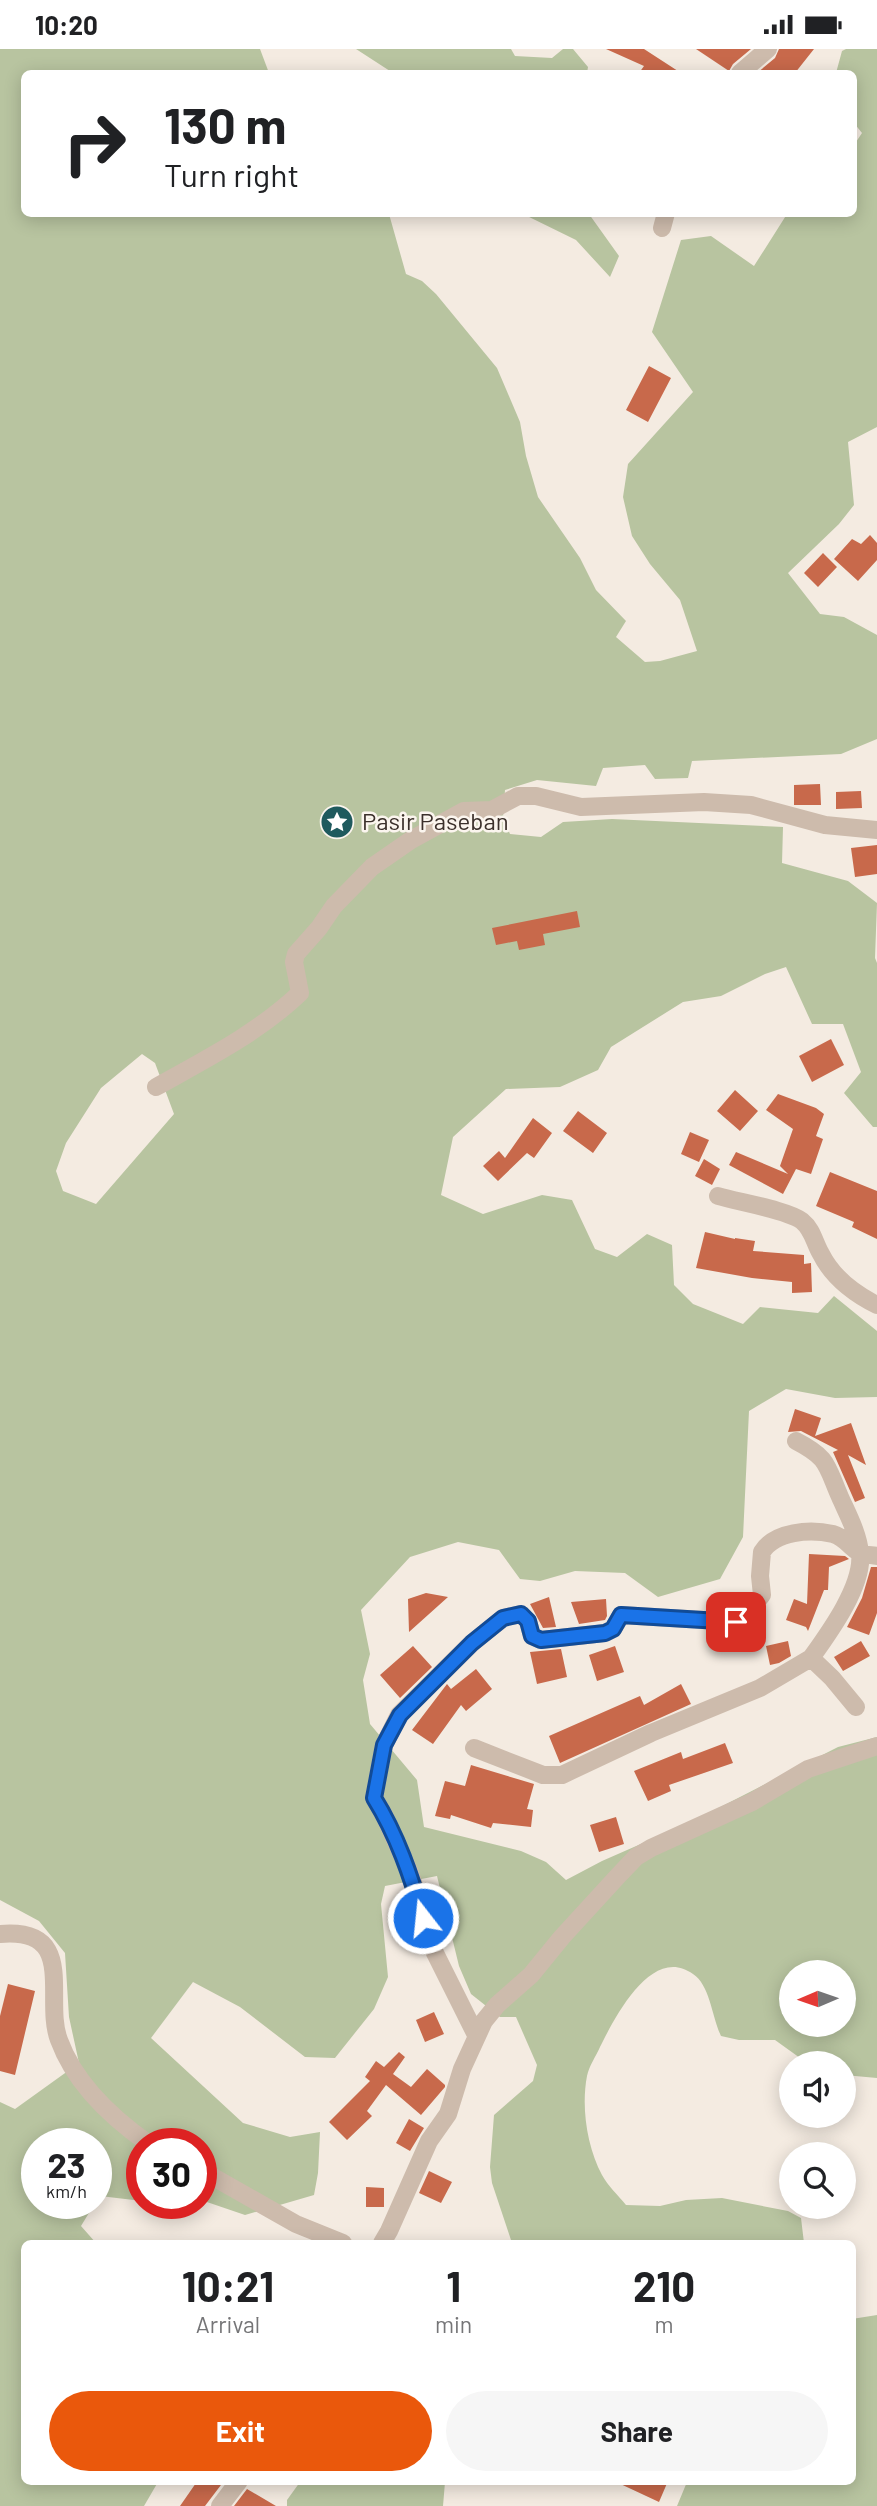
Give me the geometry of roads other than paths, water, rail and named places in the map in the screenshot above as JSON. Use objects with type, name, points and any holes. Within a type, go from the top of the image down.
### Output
[{"type":"street","points":[[744,70],[768,49]]},
{"type":"street","points":[[156,1087],[244,1037],[300,993],[294,962],[296,954],[347,891],[372,867],[411,840],[464,811],[492,810],[518,796],[536,796],[581,807],[704,802],[751,806],[825,825],[877,830]]},
{"type":"street","points":[[718,1196],[788,1213],[801,1220],[812,1231],[821,1254],[843,1283],[877,1305]]},
{"type":"street","points":[[796,1441],[822,1456],[868,1554]]},
{"type":"street","points":[[476,2035],[435,1952],[410,1873],[374,1798],[384,1745],[400,1715],[472,1643],[503,1618],[521,1614],[528,1621],[532,1636],[541,1640],[605,1633],[613,1629],[621,1615],[736,1622],[746,1615],[762,1595],[761,1552],[778,1536],[794,1533],[832,1534],[868,1554]]},
{"type":"street","points":[[474,1748],[543,1775],[562,1775],[651,1733],[760,1688],[811,1658],[835,1626],[860,1564],[868,1554]]},
{"type":"street","points":[[811,1658],[856,1707]]},
{"type":"street","points":[[384,2240],[429,2141],[448,2114],[456,2085],[484,2021],[497,2005],[531,1975],[562,1937],[636,1857],[752,1802],[808,1769],[877,1746]]},
{"type":"street","points":[[0,1934],[19,1932],[44,1947],[55,1970],[58,2038],[77,2077],[97,2101],[130,2128]]},
{"type":"street","points":[[217,2179],[296,2224],[336,2240]]},
{"type":"street","points":[[220,2506],[236,2485]]},
{"type":"place","name":"Pasir Paseban","points":[[337,822]]}]
